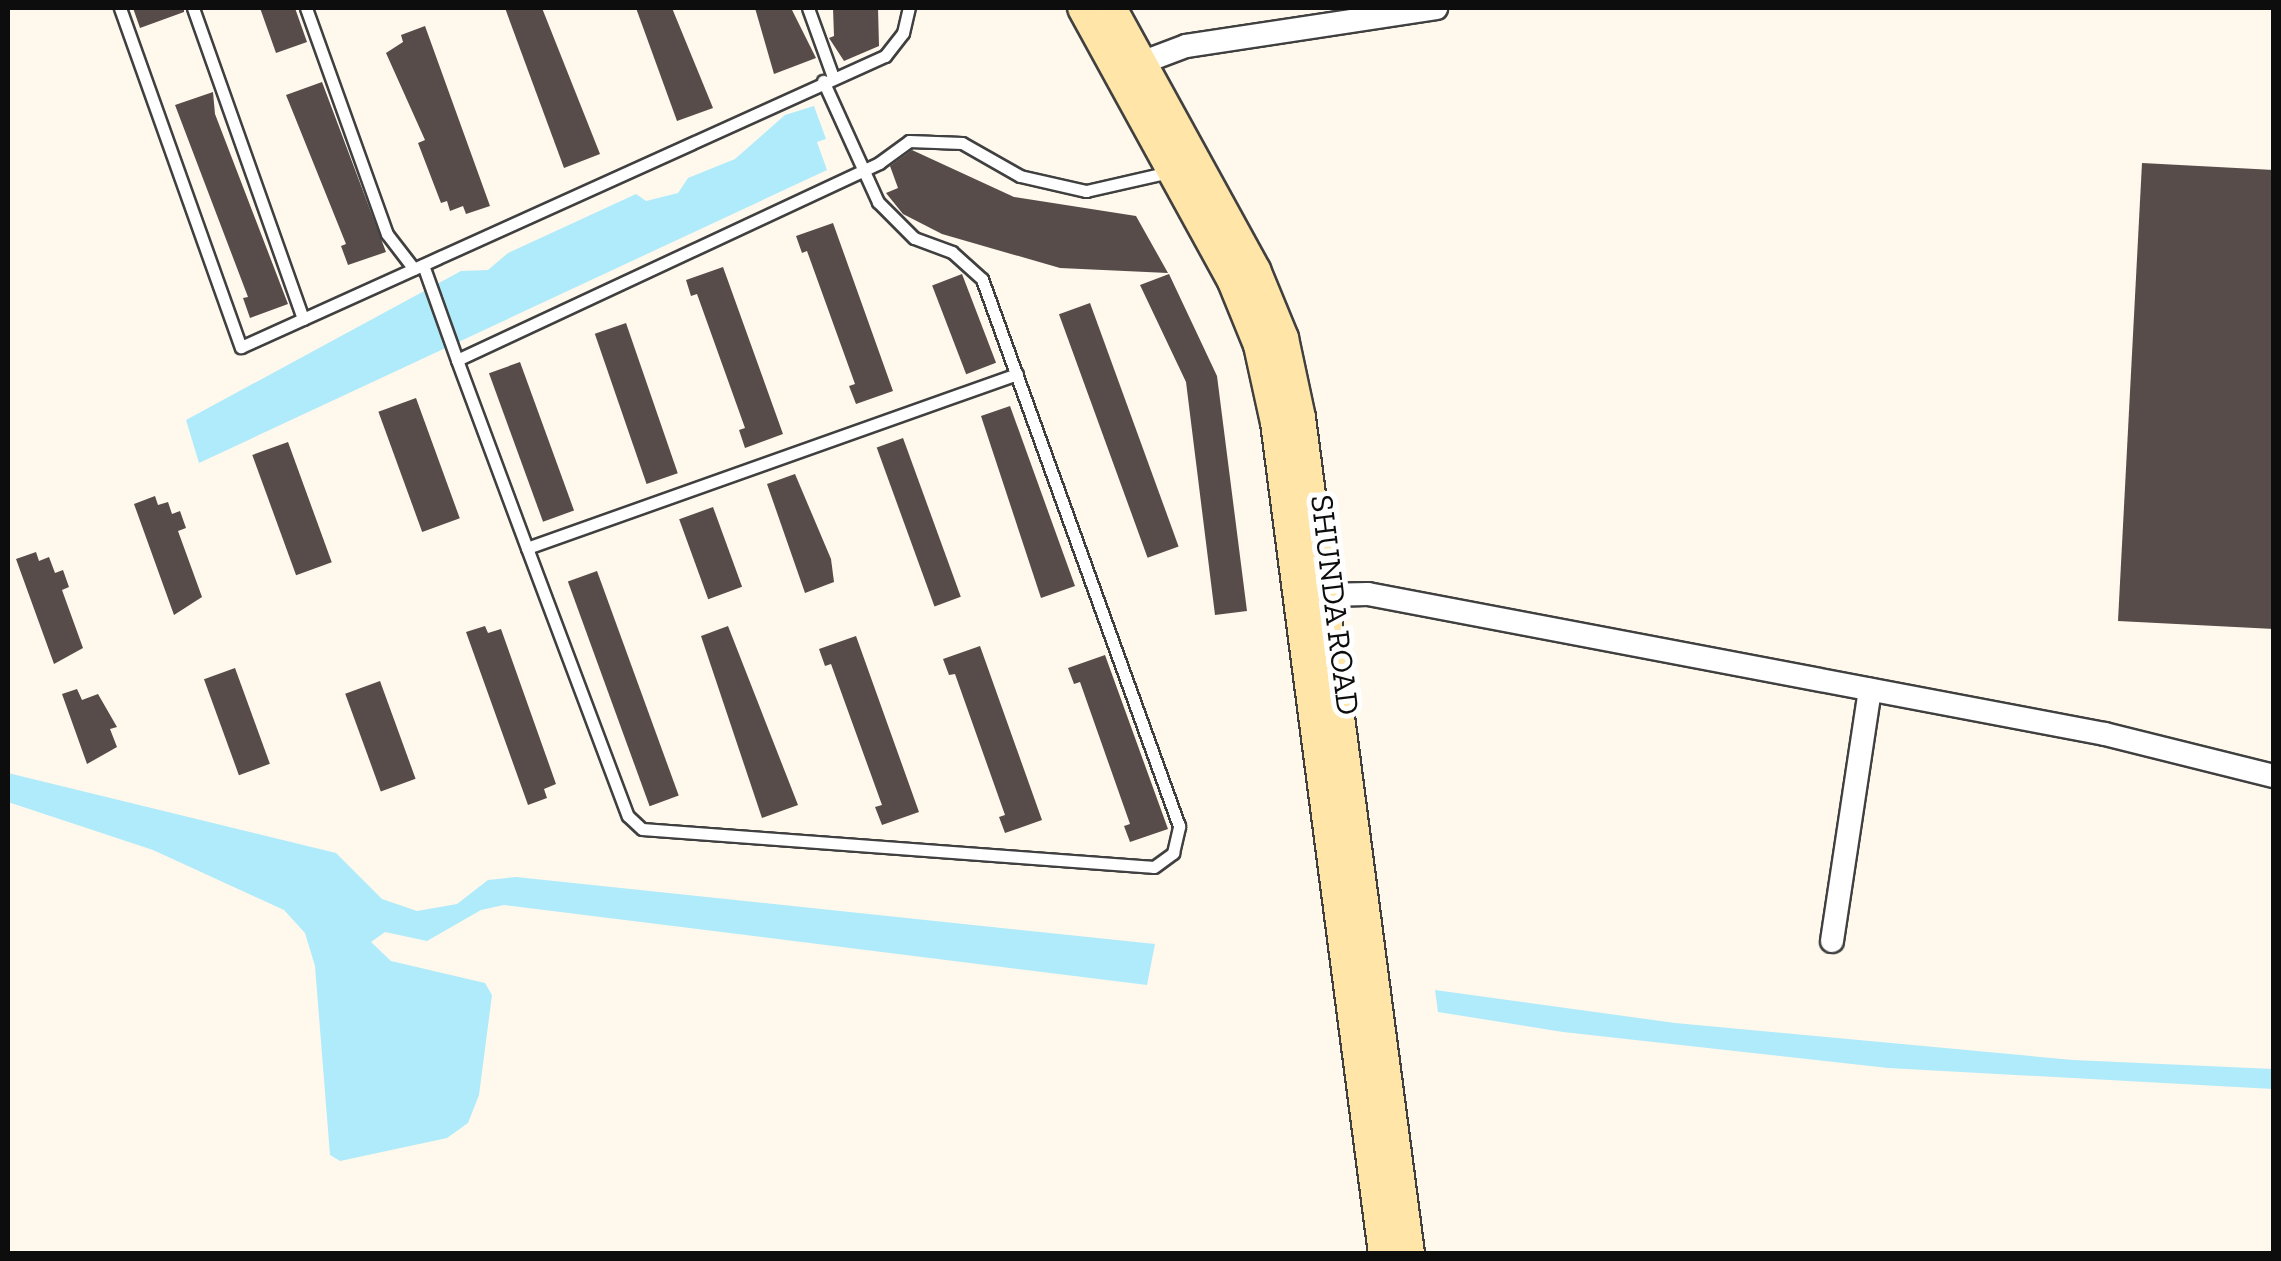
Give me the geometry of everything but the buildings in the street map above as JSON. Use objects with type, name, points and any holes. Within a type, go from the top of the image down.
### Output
[{"type":"main road","name":"SHUNDA ROAD","points":[[1082,8],[1249,312],[1276,422],[1384,1254]]},
{"type":"main road","name":"SHUNDA ROAD","points":[[1110,8],[1271,303],[1300,418],[1409,1254]]},
{"type":"street","points":[[1141,62],[1186,46],[1436,8]]},
{"type":"street","points":[[1323,595],[1368,594],[2105,734],[2274,776]]},
{"type":"street","points":[[1832,941],[1870,690]]},
{"type":"lane","points":[[120,8],[240,347],[886,56],[898,44],[909,8]]},
{"type":"lane","points":[[193,8],[302,319]]},
{"type":"lane","points":[[306,8],[387,234],[418,267],[457,360],[628,816],[642,829],[1164,864],[1179,826],[1017,374],[970,263],[895,222],[860,171],[808,8]]},
{"type":"lane","points":[[457,360],[860,171],[909,141],[942,137],[1020,176],[1086,191],[1145,182],[1172,170]]},
{"type":"lane","points":[[527,548],[1017,374]]},
{"type":"water","points":[[814,106],[826,139],[817,142],[827,170],[199,463],[186,420],[461,271],[488,270],[508,253],[636,194],[646,201],[678,193],[688,178],[735,159],[785,115]]},
{"type":"water","points":[[8,773],[336,853],[382,899],[417,911],[457,904],[488,880],[516,877],[1155,944],[1147,985],[504,905],[481,910],[427,941],[385,932],[371,942],[391,961],[485,983],[492,995],[479,1095],[468,1123],[447,1138],[340,1161],[330,1155],[315,966],[305,933],[284,910],[153,850],[8,802]]},
{"type":"water","points":[[1435,990],[1675,1023],[2073,1060],[2273,1069],[2273,1089],[1888,1068],[1563,1032],[1438,1012]]}]
